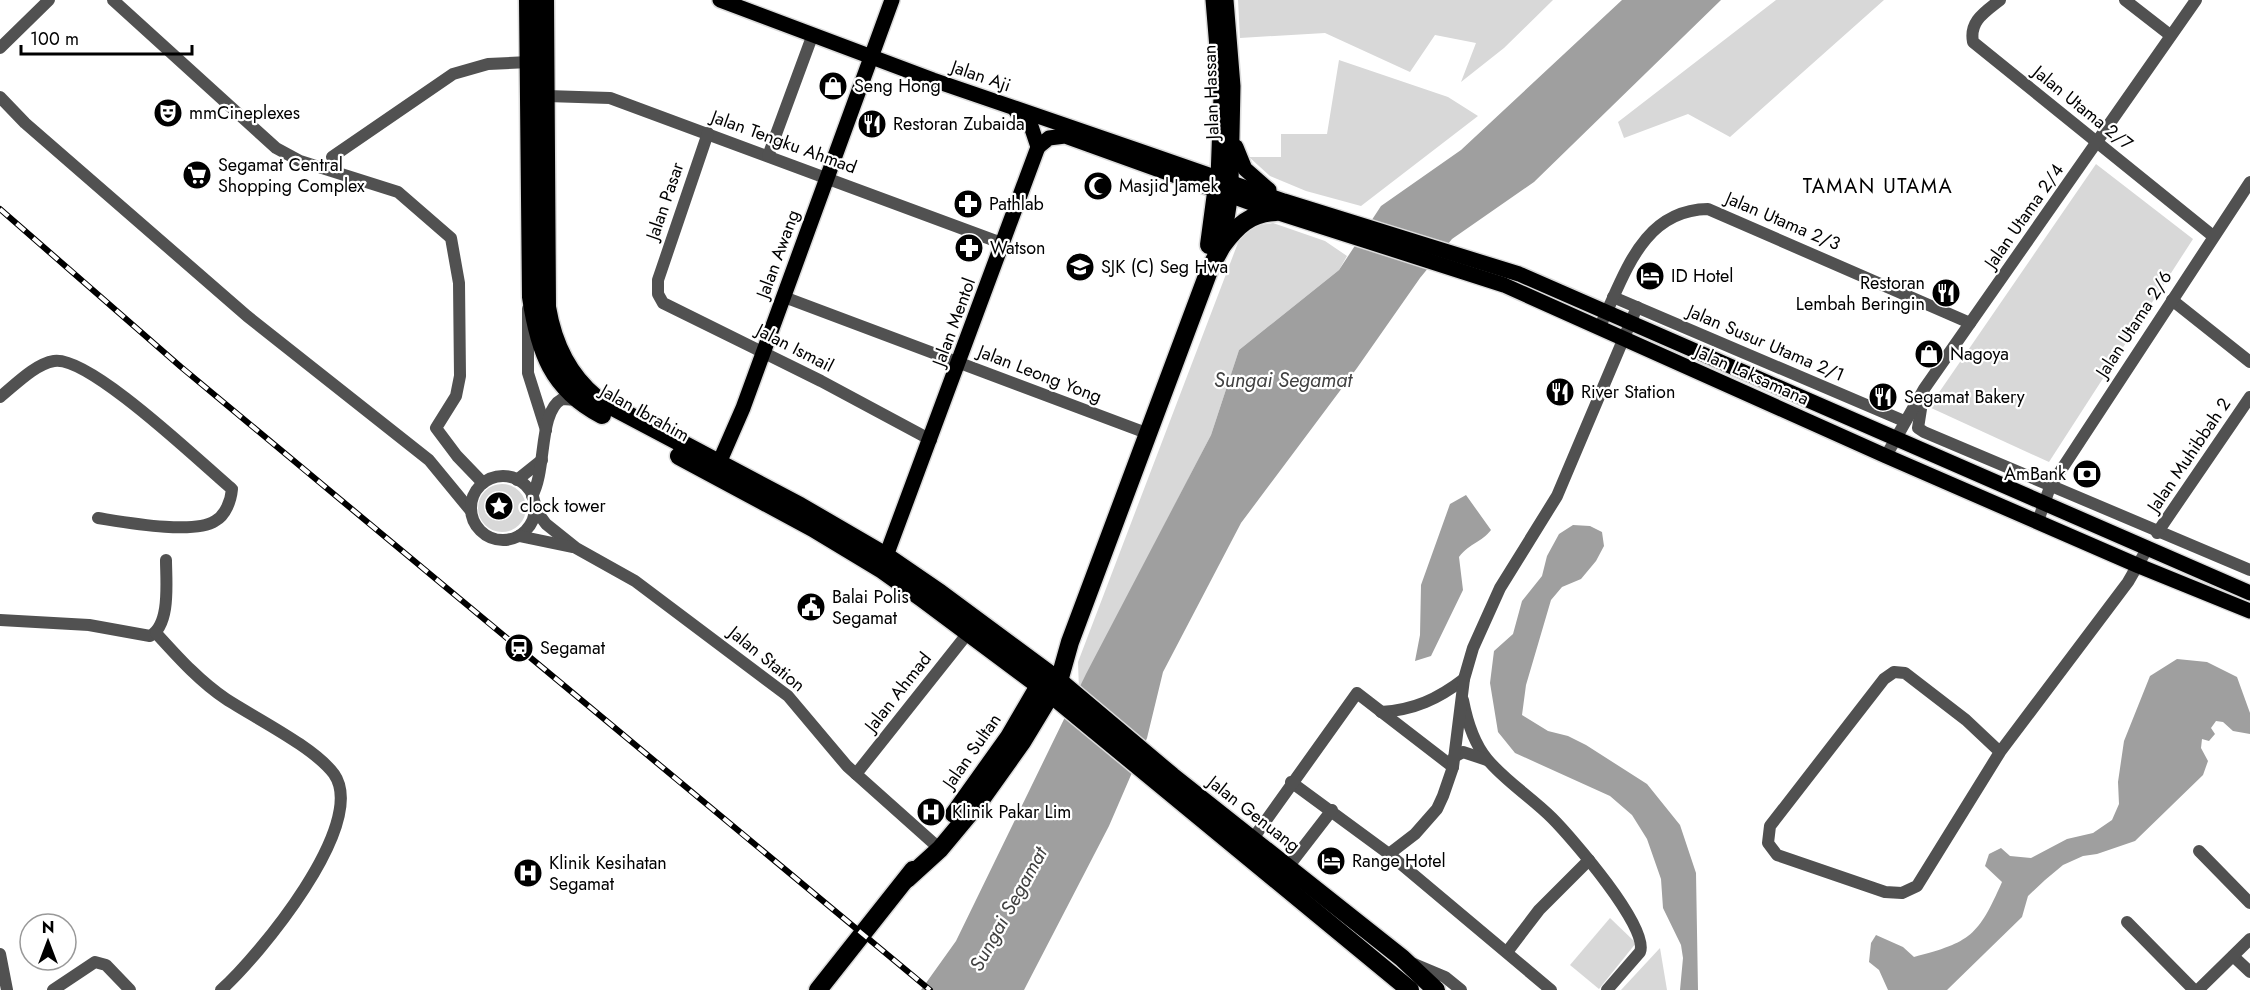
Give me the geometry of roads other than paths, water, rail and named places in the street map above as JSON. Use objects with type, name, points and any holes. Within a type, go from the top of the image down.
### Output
[{"type":"highway","name":"Jalan Ibrahim","points":[[528,0],[531,297],[546,359],[566,389],[578,400],[853,551],[968,633],[1055,688]]},
{"type":"highway","name":"Jalan Ibrahim","points":[[545,0],[547,307],[554,340],[578,380],[597,398],[886,556],[1055,688]]},
{"type":"highway","name":"Jalan Sultan","points":[[818,990],[935,846],[980,801],[1055,688],[1070,642],[1210,268],[1221,248],[1224,187]]},
{"type":"highway","name":"Jalan Sultan","points":[[1210,268],[1209,245],[1224,187]]},
{"type":"highway","points":[[1221,248],[1243,222],[1254,215],[1280,206]]},
{"type":"highway","name":"Jalan Genuang","points":[[1055,688],[1410,990]]},
{"type":"highway","name":"Jalan Genuang","points":[[1170,784],[1288,867],[1402,958],[1436,990]]},
{"type":"highway","points":[[1340,932],[1345,920],[1341,909]]},
{"type":"highway","points":[[1371,958],[1368,950],[1371,943],[1384,944]]},
{"type":"main road","name":"Jalan Aji","points":[[720,0],[1224,187]]},
{"type":"main road","name":"Jalan Awang","points":[[719,463],[743,408],[892,0]]},
{"type":"main road","name":"Jalan Hassan","points":[[1213,0],[1221,96],[1224,187]]},
{"type":"main road","name":"Jalan Hassan","points":[[1224,187],[1233,135],[1233,86],[1226,0]]},
{"type":"main road","points":[[1012,107],[1031,126],[1038,147],[1049,138],[1065,136],[1224,187]]},
{"type":"main road","points":[[1233,135],[1245,170],[1280,206]]},
{"type":"main road","name":"Jalan Mentol","points":[[886,556],[1004,244],[1038,147]]},
{"type":"main road","name":"Jalan Laksamana","points":[[1224,187],[1483,269],[1606,314],[2250,593]]},
{"type":"main road","name":"Jalan Laksamana","points":[[1483,269],[1624,340],[2139,566],[2250,611]]},
{"type":"street","points":[[0,48],[49,0]]},
{"type":"street","points":[[113,0],[276,148],[300,161],[398,192],[451,238],[459,283],[460,376],[456,396],[436,428],[457,456],[483,483]]},
{"type":"street","name":"Jalan Utama 2/7","points":[[2000,0],[1975,21],[1971,33],[1973,42],[2213,236]]},
{"type":"street","points":[[2125,0],[2170,35]]},
{"type":"street","name":"Jalan Utama 2/4","points":[[1886,456],[1924,389],[2196,0]]},
{"type":"street","points":[[768,156],[813,34]]},
{"type":"street","points":[[332,157],[453,74],[488,64],[529,63]]},
{"type":"street","name":"Jalan Tengku Ahmad","points":[[547,96],[603,96],[1004,244]]},
{"type":"street","points":[[0,97],[25,123],[238,308],[429,460],[471,511],[478,528],[484,534],[502,540],[519,536],[533,519],[550,413],[557,402],[562,399],[578,400]]},
{"type":"street","name":"Jalan Pasar","points":[[658,280],[708,133]]},
{"type":"street","name":"Jalan Utama 2/6","points":[[2038,521],[2050,487],[2250,182]]},
{"type":"street","name":"Jalan Utama 2/3","points":[[1599,328],[1638,247],[1645,239],[1680,213],[1708,209],[1970,323]]},
{"type":"street","name":"Jalan Ismail","points":[[658,280],[660,299],[672,310],[763,353],[931,440]]},
{"type":"street","points":[[531,297],[526,322],[528,373],[546,430]]},
{"type":"street","name":"Jalan Leong Yong","points":[[784,297],[1149,434]]},
{"type":"street","name":"Jalan Susur Utama 2/1","points":[[1613,297],[1904,421]]},
{"type":"street","points":[[2172,300],[2250,362]]},
{"type":"street","points":[[1389,854],[1415,834],[1437,809],[1454,762],[1456,724],[1463,696],[1464,679],[1486,615],[1557,496],[1637,307]]},
{"type":"street","points":[[0,396],[41,366],[52,361],[74,363],[132,402],[232,489],[225,511],[216,521],[207,525],[166,527],[98,518]]},
{"type":"street","points":[[1924,389],[1917,419],[1918,428],[1924,432],[2250,570]]},
{"type":"street","name":"Jalan Muhibbah 2","points":[[2157,532],[2250,397]]},
{"type":"street","points":[[518,480],[542,460]]},
{"type":"street","points":[[471,511],[476,491],[483,483],[496,477],[518,480],[534,502]]},
{"type":"street","name":"Jalan Station","points":[[534,502],[546,524],[576,548],[634,581],[745,661],[788,696],[856,774],[935,846]]},
{"type":"street","name":"Jalan Station","points":[[519,536],[576,548]]},
{"type":"street","points":[[2000,752],[1966,720],[1905,674],[1894,672],[1884,679],[1770,826],[1768,843],[1777,855],[1885,892],[1902,893],[1917,886],[2000,752],[2139,566],[2147,549]]},
{"type":"street","points":[[156,633],[163,613],[166,560]]},
{"type":"street","points":[[0,620],[89,625],[141,637],[156,633]]},
{"type":"street","points":[[156,633],[192,671],[223,697],[318,758],[334,775],[342,793],[342,805],[333,830],[301,895],[281,924],[242,971],[221,990]]},
{"type":"street","name":"Jalan Ahmad","points":[[856,774],[968,633]]},
{"type":"street","points":[[1381,712],[1423,705],[1446,693],[1464,679]]},
{"type":"street","points":[[1252,840],[1291,782],[1357,693],[1454,762]]},
{"type":"street","points":[[1463,696],[1473,734],[1488,760],[1553,819],[1589,860],[1614,893],[1641,937],[1643,945],[1633,961],[1607,990]]},
{"type":"street","points":[[1454,762],[1463,752],[1488,760]]},
{"type":"street","points":[[1291,782],[1389,854],[1551,990]]},
{"type":"street","points":[[1288,867],[1332,810]]},
{"type":"street","points":[[2199,851],[2250,903]]},
{"type":"street","points":[[1507,952],[1539,910],[1589,860]]},
{"type":"street","points":[[2127,922],[2196,990],[2250,939]]},
{"type":"street","points":[[0,954],[7,990]]},
{"type":"street","points":[[2233,956],[2250,972]]},
{"type":"street","points":[[1402,958],[1445,977],[1461,990]]},
{"type":"street","points":[[53,990],[95,962],[106,965],[130,990]]},
{"type":"water","name":"Sungai Segamat","points":[[1622,0],[1721,0],[1534,182],[1452,239],[1420,278],[1357,368],[1241,523],[1163,672],[1147,738],[1109,826],[1024,990],[921,990],[956,941],[1086,674],[1211,435],[1239,350],[1339,270],[1381,206],[1461,150]]},
{"type":"water","points":[[1466,495],[1491,530],[1459,557],[1463,590],[1431,656],[1415,661],[1420,635],[1421,585],[1450,504]]},
{"type":"water","points":[[1573,525],[1590,526],[1602,532],[1604,546],[1596,561],[1581,579],[1562,587],[1551,600],[1526,685],[1522,715],[1548,731],[1568,736],[1586,745],[1647,784],[1680,825],[1696,873],[1698,990],[1680,990],[1683,958],[1681,945],[1663,908],[1661,879],[1647,839],[1632,815],[1610,796],[1515,753],[1498,732],[1490,683],[1494,651],[1513,634],[1522,601],[1542,576],[1547,556],[1559,534]]},
{"type":"water","points":[[2177,659],[2207,662],[2237,677],[2250,713],[2250,734],[2233,731],[2223,722],[2216,721],[2211,728],[2215,734],[2209,741],[2202,739],[2201,748],[2208,761],[2203,775],[2135,841],[2097,854],[2083,856],[2063,865],[2045,880],[2028,896],[2022,917],[1947,990],[1888,990],[1879,970],[1869,962],[1871,943],[1876,935],[1903,947],[1914,957],[1961,941],[1979,926],[2002,882],[1985,866],[1989,854],[2001,848],[2010,856],[2031,858],[2067,839],[2093,833],[2112,820],[2119,804],[2118,782],[2124,741],[2150,676]]},
{"type":"railway","points":[[0,209],[181,367],[930,990]]},
{"type":"place","name":"Seng Hong","points":[[833,86]]},
{"type":"place","name":"mmCineplexes","points":[[168,113]]},
{"type":"place","name":"Restoran Zubaida","points":[[872,124]]},
{"type":"place","name":"Segamat Central Shopping Complex","points":[[197,175]]},
{"type":"place","name":"Masjid Jamek","points":[[1098,186]]},
{"type":"place","name":"Pathlab","points":[[968,204]]},
{"type":"place","name":"Watson","points":[[969,248]]},
{"type":"place","name":"SJK (C) Seg Hwa","points":[[1080,267]]},
{"type":"place","name":"ID Hotel","points":[[1650,276]]},
{"type":"place","name":"Restoran Lembah Beringin","points":[[1946,293]]},
{"type":"place","name":"Nagoya","points":[[1929,354]]},
{"type":"place","name":"River Station","points":[[1560,392]]},
{"type":"place","name":"Segamat Bakery","points":[[1883,397]]},
{"type":"place","name":"AmBank","points":[[2087,474]]},
{"type":"place","name":"clock tower","points":[[499,506]]},
{"type":"place","name":"Balai Polis Segamat","points":[[811,607]]},
{"type":"place","name":"Segamat","points":[[519,648]]},
{"type":"place","name":"Klinik Pakar Lim","points":[[931,812]]},
{"type":"place","name":"Range Hotel","points":[[1331,861]]},
{"type":"place","name":"Klinik Kesihatan Segamat","points":[[528,873]]},
{"type":"district","name":"TAMAN UTAMA","points":[[1878,186]]}]
